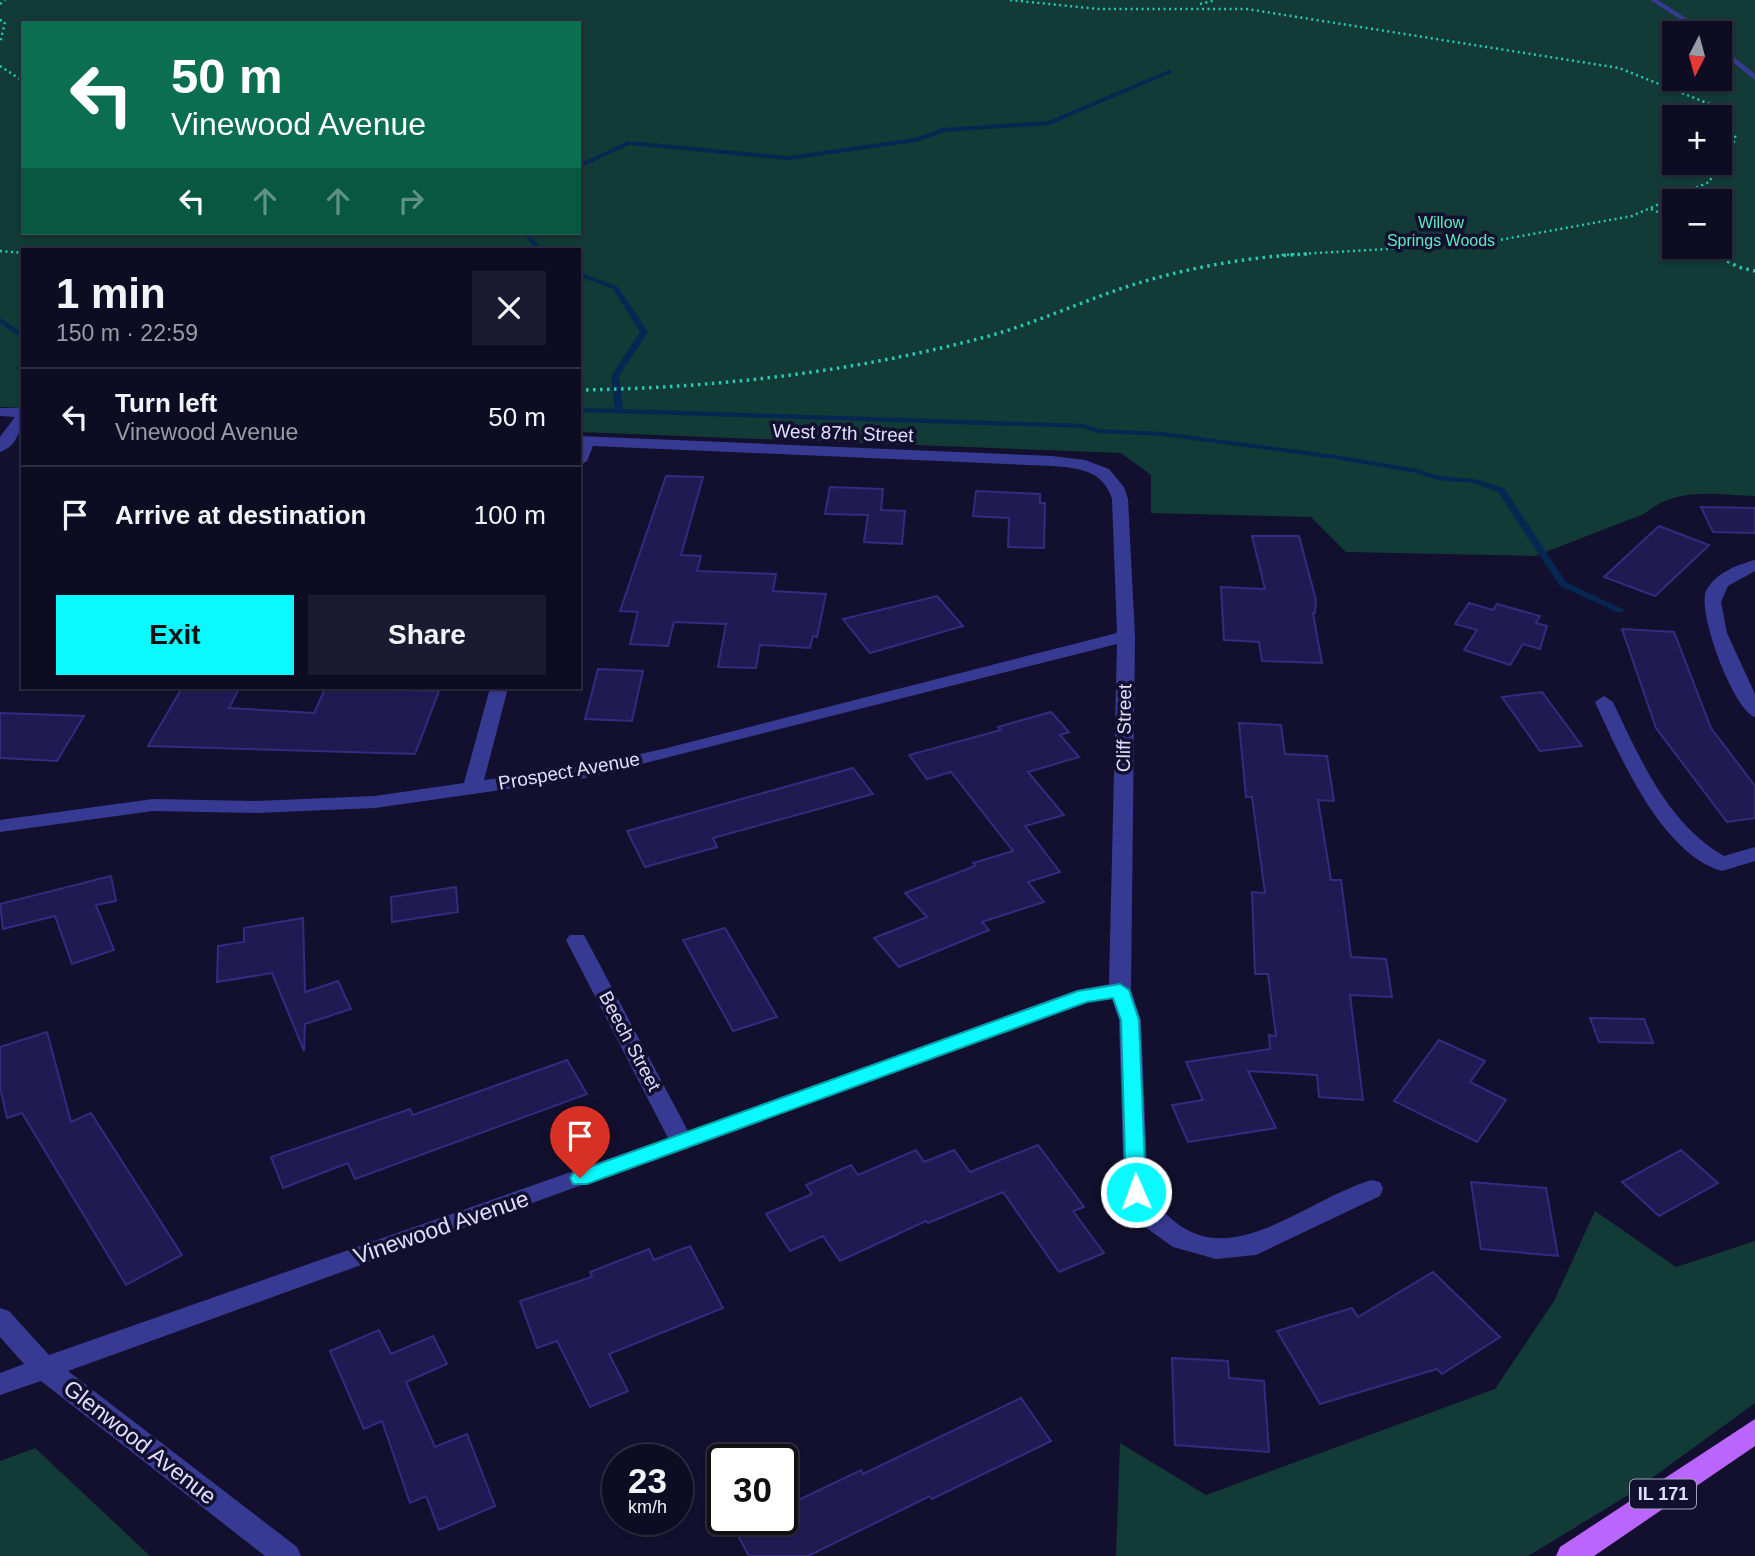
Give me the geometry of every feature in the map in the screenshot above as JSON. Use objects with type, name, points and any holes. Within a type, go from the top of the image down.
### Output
[{"type":"main road","name":"IL 171","points":[[1570,1556],[1752,1438]]},
{"type":"street","points":[[0,412],[21,415]]},
{"type":"street","points":[[0,447],[21,418]]},
{"type":"street","name":"West 87th Street","points":[[583,441],[1052,461],[1084,464],[1105,471]]},
{"type":"street","name":"Cliff Street","points":[[1105,471],[1117,485],[1120,499],[1126,637],[1120,990],[1130,1020],[1136,1192],[1154,1220],[1182,1240],[1216,1249],[1256,1245],[1371,1189]]},
{"type":"street","points":[[1755,565],[1736,573],[1723,583],[1715,591],[1710,608],[1732,666],[1755,711]]},
{"type":"street","name":"Prospect Avenue","points":[[0,826],[153,805],[256,807],[375,802],[586,772],[663,755],[1080,646],[1126,637]]},
{"type":"street","points":[[473,787],[499,689]]},
{"type":"street","points":[[1604,702],[1628,755],[1656,801],[1700,850],[1722,864],[1755,853]]},
{"type":"street","name":"Beech Street","points":[[576,940],[682,1142]]},
{"type":"street","name":"Vinewood Avenue","points":[[0,1384],[682,1142],[1085,995],[1120,990]]},
{"type":"street","name":"Glenwood Avenue","points":[[0,1319],[43,1367],[287,1556]]},
{"type":"lane","points":[[1653,0],[1687,21]]},
{"type":"lane","points":[[1732,59],[1755,79]]},
{"type":"path","points":[[0,4],[5,0]]},
{"type":"path","points":[[581,390],[662,389],[799,376],[976,340],[1123,288],[1199,268],[1283,255],[1477,244],[1632,216],[1709,182],[1737,138],[1732,126],[1717,107],[1675,88],[1619,68],[1247,9],[1194,6],[1062,10],[1010,0]]},
{"type":"path","points":[[1194,6],[1216,0]]},
{"type":"path","points":[[0,20],[5,22],[0,43]]},
{"type":"path","points":[[0,66],[21,80]]},
{"type":"path","points":[[1649,209],[1662,214]]},
{"type":"path","points":[[0,250],[21,253]]},
{"type":"path","points":[[1724,259],[1738,267],[1755,271]]},
{"type":"green space","name":"Willow Springs Woods","points":[[0,0],[1755,0],[1755,496],[1696,494],[1670,499],[1644,514],[1535,556],[1346,552],[1311,517],[1151,513],[1151,475],[1121,453],[581,432],[581,248],[21,248],[21,408],[0,407]]},
{"type":"green space","points":[[1595,1211],[1676,1267],[1755,1241],[1755,1403],[1630,1494],[1528,1556],[1116,1556],[1120,1443],[1206,1495],[1495,1389],[1554,1301]]},
{"type":"green space","points":[[35,1448],[150,1556],[0,1556],[0,1461]]},
{"type":"building","points":[[666,476],[703,477],[681,555],[701,556],[697,571],[776,574],[773,591],[826,594],[817,637],[813,636],[810,648],[760,645],[756,668],[718,667],[726,624],[674,622],[668,646],[630,644],[638,612],[620,611]]},
{"type":"building","points":[[830,487],[883,489],[881,510],[905,511],[902,544],[864,542],[868,515],[825,514]]},
{"type":"building","points":[[976,491],[1040,494],[1040,503],[1045,503],[1044,548],[1008,547],[1009,518],[973,516]]},
{"type":"building","points":[[1701,507],[1755,508],[1755,533],[1713,532]]},
{"type":"building","points":[[1659,526],[1709,545],[1655,596],[1604,577]]},
{"type":"building","points":[[1252,536],[1299,536],[1316,600],[1313,613],[1322,663],[1262,661],[1259,642],[1224,640],[1221,587],[1265,589]]},
{"type":"building","points":[[937,596],[963,626],[870,653],[843,619]]},
{"type":"building","points":[[1469,603],[1493,610],[1497,604],[1540,616],[1536,623],[1547,626],[1540,649],[1523,644],[1510,665],[1464,650],[1477,630],[1455,624]]},
{"type":"building","points":[[1622,629],[1674,632],[1711,728],[1755,786],[1755,818],[1727,822],[1656,728]]},
{"type":"building","points":[[598,669],[643,671],[632,721],[585,719]]},
{"type":"building","points":[[181,689],[239,689],[229,708],[314,713],[325,689],[439,691],[415,754],[148,746]]},
{"type":"building","points":[[1542,692],[1582,746],[1540,751],[1502,697]]},
{"type":"building","points":[[1051,712],[1069,732],[1060,735],[1079,757],[1028,772],[1064,815],[1025,826],[1060,872],[1028,882],[1044,902],[982,922],[989,930],[899,967],[874,938],[927,917],[905,893],[975,866],[973,863],[1013,851],[951,772],[927,779],[909,755],[1001,730],[998,727]]},
{"type":"building","points":[[0,713],[84,716],[57,761],[0,758]]},
{"type":"building","points":[[1239,723],[1281,725],[1285,754],[1327,756],[1334,801],[1318,800],[1331,880],[1341,880],[1351,957],[1386,959],[1392,997],[1350,995],[1363,1100],[1319,1097],[1317,1075],[1248,1071],[1276,1128],[1188,1142],[1172,1105],[1203,1100],[1186,1062],[1270,1049],[1269,1035],[1276,1036],[1268,974],[1255,974],[1252,892],[1265,893],[1252,797],[1246,797]]},
{"type":"building","points":[[853,768],[873,794],[713,838],[717,847],[645,867],[627,831]]},
{"type":"building","points":[[111,876],[116,901],[96,905],[114,950],[72,964],[55,916],[3,929],[0,904]]},
{"type":"building","points":[[456,887],[458,912],[392,922],[391,897]]},
{"type":"building","points":[[303,918],[305,992],[338,981],[351,1009],[305,1024],[304,1051],[272,973],[217,982],[218,946],[244,942],[244,928]]},
{"type":"building","points":[[725,928],[777,1017],[733,1031],[683,940]]},
{"type":"building","points":[[1590,1018],[1644,1019],[1653,1043],[1599,1042]]},
{"type":"building","points":[[47,1032],[71,1122],[91,1113],[182,1255],[126,1285],[22,1113],[7,1118],[0,1087],[0,1047]]},
{"type":"building","points":[[1439,1040],[1485,1061],[1470,1082],[1506,1100],[1477,1142],[1394,1101]]},
{"type":"building","points":[[567,1060],[587,1094],[355,1179],[348,1163],[283,1188],[271,1157],[410,1109],[413,1115]]},
{"type":"building","points":[[1038,1145],[1084,1207],[1073,1211],[1104,1253],[1059,1272],[1003,1192],[928,1223],[926,1221],[840,1261],[823,1236],[790,1251],[766,1214],[812,1194],[806,1185],[851,1165],[858,1175],[916,1150],[924,1162],[954,1150],[970,1172]]},
{"type":"building","points":[[1681,1150],[1718,1183],[1659,1216],[1622,1182]]},
{"type":"building","points":[[1471,1182],[1546,1188],[1558,1256],[1481,1249]]},
{"type":"building","points":[[690,1246],[723,1308],[609,1354],[628,1391],[590,1407],[557,1341],[537,1348],[520,1301],[592,1277],[590,1272],[649,1249],[654,1260]]},
{"type":"building","points":[[1433,1272],[1500,1337],[1442,1374],[1437,1369],[1320,1404],[1277,1331],[1352,1308],[1358,1317]]},
{"type":"building","points":[[379,1330],[391,1354],[433,1336],[447,1364],[406,1382],[435,1447],[467,1434],[495,1506],[439,1530],[426,1496],[410,1503],[382,1421],[364,1429],[330,1351]]},
{"type":"building","points":[[1172,1358],[1228,1361],[1229,1378],[1264,1381],[1269,1452],[1175,1445]]},
{"type":"building","points":[[1021,1398],[1051,1441],[808,1556],[749,1556],[738,1535],[798,1535],[798,1500],[861,1470],[863,1474]]},
{"type":"waterway","points":[[581,165],[628,143],[789,158],[916,140],[943,130],[1049,123],[1169,72]]},
{"type":"waterway","points":[[527,235],[538,248]]},
{"type":"waterway","points":[[581,275],[616,288],[644,332],[615,376],[619,411]]},
{"type":"waterway","points":[[0,320],[21,336]]},
{"type":"waterway","points":[[581,410],[1084,426],[1098,431],[1162,434],[1335,457],[1418,471],[1437,478],[1474,481],[1501,490],[1563,584],[1620,610]]},
{"type":"route","points":[[580,1178],[1085,995],[1120,990],[1130,1020],[1136,1192]]}]
